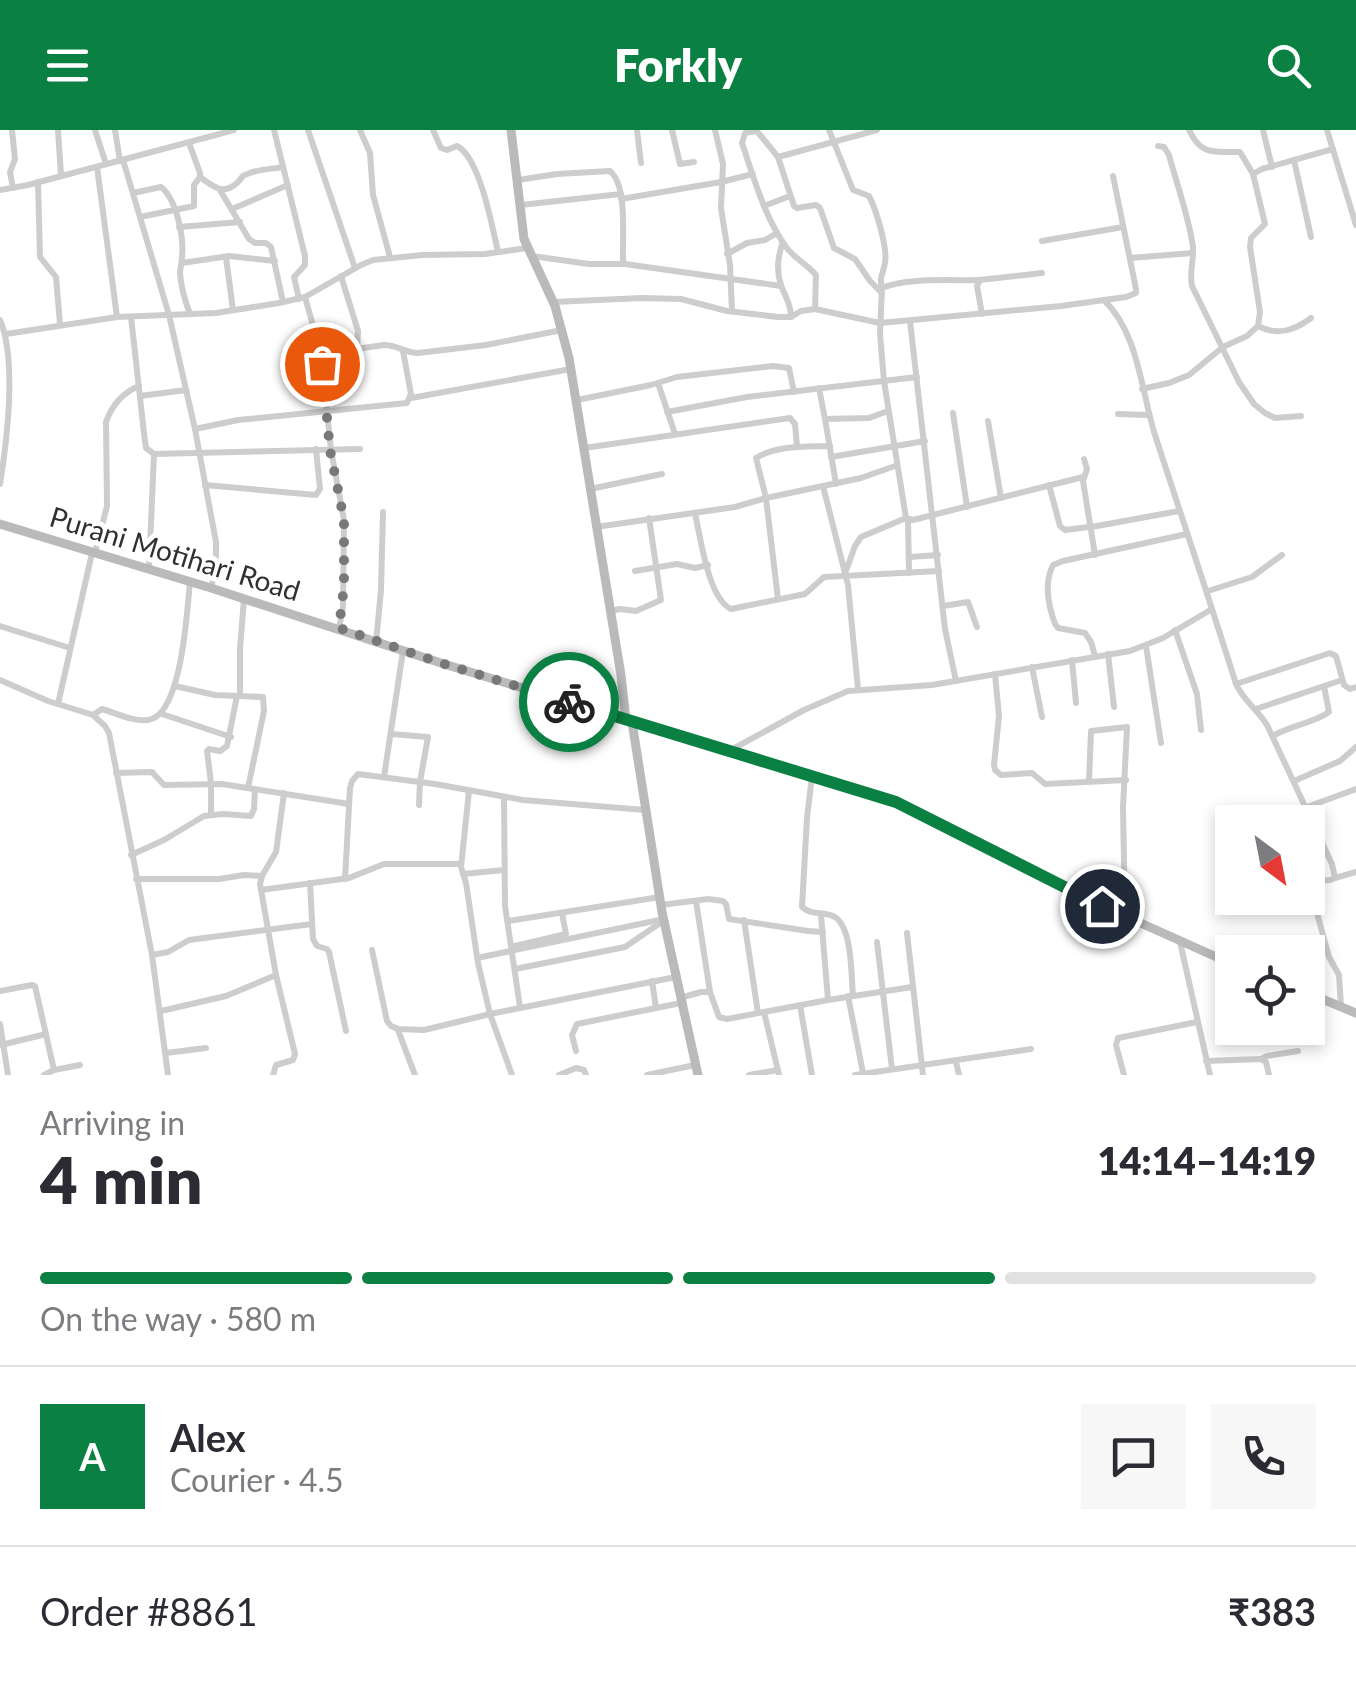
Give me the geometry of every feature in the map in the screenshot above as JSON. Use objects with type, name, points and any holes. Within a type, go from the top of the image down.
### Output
[{"type":"main road","points":[[511,130],[529,252],[553,302],[571,368],[660,901],[696,1070]]},
{"type":"main road","name":"Purani Motihari Road","points":[[0,524],[906,806],[1055,884],[1215,956]]},
{"type":"main road","points":[[1325,1000],[1356,1013]]},
{"type":"street","points":[[12,130],[15,155],[10,172],[14,188]]},
{"type":"street","points":[[58,130],[61,176]]},
{"type":"street","points":[[95,130],[106,164]]},
{"type":"street","points":[[115,130],[169,315],[195,429],[216,554],[211,588]]},
{"type":"street","points":[[0,190],[234,130]]},
{"type":"street","points":[[274,130],[305,256],[305,265],[294,277],[321,354],[330,450],[344,520],[344,586],[339,628]]},
{"type":"street","points":[[308,130],[355,268]]},
{"type":"street","points":[[360,130],[370,152],[373,195],[390,257]]},
{"type":"street","points":[[433,130],[440,148],[462,147],[465,151],[485,196],[498,252]]},
{"type":"street","points":[[637,130],[641,162]]},
{"type":"street","points":[[672,130],[680,163],[694,162]]},
{"type":"street","points":[[716,130],[723,164],[720,208],[732,311]]},
{"type":"street","points":[[814,309],[816,275],[794,257],[764,206],[742,138],[749,131],[756,130],[778,157],[797,208],[820,208],[834,248],[855,259],[870,281],[882,290]]},
{"type":"street","points":[[829,130],[853,190],[869,196],[874,205],[885,256],[880,280],[884,381],[907,519],[909,574]]},
{"type":"street","points":[[778,157],[877,130]]},
{"type":"street","points":[[1142,390],[1189,374],[1258,326],[1260,312],[1250,247],[1251,238],[1265,224],[1253,174],[1240,152],[1205,150],[1189,130]]},
{"type":"street","points":[[1263,130],[1272,166]]},
{"type":"street","points":[[1328,130],[1356,226]]},
{"type":"street","points":[[189,143],[200,177],[220,190],[251,242],[269,244],[283,302]]},
{"type":"street","points":[[1158,146],[1164,147],[1169,155],[1193,253],[1192,286],[1244,390],[1259,409],[1275,418],[1301,416]]},
{"type":"street","points":[[1253,174],[1333,149]]},
{"type":"street","points":[[1294,160],[1311,238]]},
{"type":"street","points":[[0,163],[13,162]]},
{"type":"street","points":[[96,166],[117,317]]},
{"type":"street","points":[[220,190],[230,188],[250,173],[284,167]]},
{"type":"street","points":[[518,180],[610,171],[617,178],[621,196],[625,264]]},
{"type":"street","points":[[521,205],[621,196],[754,174]]},
{"type":"street","points":[[553,302],[682,299],[732,311],[791,317],[814,309],[880,323],[1104,300],[1136,293],[1113,176]]},
{"type":"street","points":[[140,218],[194,206],[194,185],[200,177]]},
{"type":"street","points":[[38,182],[40,257],[56,277],[60,324]]},
{"type":"street","points":[[232,209],[288,185]]},
{"type":"street","points":[[133,192],[162,187],[169,194],[176,210],[182,282],[190,314]]},
{"type":"street","points":[[764,206],[790,196]]},
{"type":"street","points":[[178,227],[240,222]]},
{"type":"street","points":[[1042,241],[1124,227]]},
{"type":"street","points":[[728,254],[746,243],[778,233]]},
{"type":"street","points":[[783,242],[777,270],[791,306],[791,317]]},
{"type":"street","points":[[6,334],[117,317],[190,314],[283,302],[302,298],[373,260],[390,257],[529,252],[579,263],[625,264],[781,286]]},
{"type":"street","points":[[1130,258],[1193,253]]},
{"type":"street","points":[[182,263],[226,257],[275,261]]},
{"type":"street","points":[[226,257],[233,310]]},
{"type":"street","points":[[882,290],[888,285],[1042,273]]},
{"type":"street","points":[[341,276],[357,325],[357,349]]},
{"type":"street","points":[[980,280],[977,286],[982,314]]},
{"type":"street","points":[[1104,300],[1121,320],[1128,336],[1148,414],[1236,684],[1272,736],[1306,805]]},
{"type":"street","points":[[131,317],[146,448],[154,454],[360,448]]},
{"type":"street","points":[[1258,326],[1268,331],[1286,331],[1310,318]]},
{"type":"street","points":[[0,320],[6,334],[8,423],[0,484]]},
{"type":"street","points":[[910,321],[948,646],[956,681]]},
{"type":"street","points":[[321,354],[394,345],[418,354],[562,330]]},
{"type":"street","points":[[195,429],[238,420],[408,403],[411,398],[403,351]]},
{"type":"street","points":[[576,400],[677,376],[780,366],[791,372],[794,392]]},
{"type":"street","points":[[411,398],[571,368]]},
{"type":"street","points":[[668,412],[747,397],[917,377]]},
{"type":"street","points":[[658,383],[674,434]]},
{"type":"street","points":[[58,704],[107,506],[106,422],[120,398],[139,386]]},
{"type":"street","points":[[819,388],[836,484]]},
{"type":"street","points":[[140,396],[186,390]]},
{"type":"street","points":[[825,419],[869,418],[888,411]]},
{"type":"street","points":[[953,413],[968,507]]},
{"type":"street","points":[[1118,414],[1148,414]]},
{"type":"street","points":[[584,448],[790,418],[796,424],[798,447]]},
{"type":"street","points":[[988,421],[1001,498]]},
{"type":"street","points":[[832,456],[925,441]]},
{"type":"street","points":[[778,600],[766,498],[756,458],[798,447],[830,446]]},
{"type":"street","points":[[205,485],[316,495],[320,489],[316,449]]},
{"type":"street","points":[[149,570],[154,454]]},
{"type":"street","points":[[1084,459],[1087,469],[1083,478],[1095,555]]},
{"type":"street","points":[[596,526],[742,506],[896,466]]},
{"type":"street","points":[[590,488],[662,474]]},
{"type":"street","points":[[846,575],[861,537],[907,519],[934,516],[1083,478]]},
{"type":"street","points":[[1049,485],[1062,528],[1092,527],[1180,511]]},
{"type":"street","points":[[824,486],[846,575],[858,689]]},
{"type":"street","points":[[376,642],[382,580],[382,512]]},
{"type":"street","points":[[696,514],[716,594],[726,608],[739,609],[810,592],[824,578],[940,572]]},
{"type":"street","points":[[610,611],[636,611],[660,600],[649,518]]},
{"type":"street","points":[[1095,656],[1085,633],[1054,624],[1048,593],[1053,565],[1188,534]]},
{"type":"street","points":[[910,557],[938,555]]},
{"type":"street","points":[[1208,591],[1252,577],[1282,556]]},
{"type":"street","points":[[635,571],[676,564],[695,568],[708,565]]},
{"type":"street","points":[[162,714],[175,686],[190,582]]},
{"type":"street","points":[[211,814],[206,751],[224,750],[230,736],[239,696],[244,598]]},
{"type":"street","points":[[943,606],[968,602],[976,626]]},
{"type":"street","points":[[729,751],[848,691],[912,688],[1146,646],[1212,609]]},
{"type":"street","points":[[0,626],[70,648]]},
{"type":"street","points":[[1175,630],[1197,694],[1201,730]]},
{"type":"street","points":[[1146,646],[1161,744]]},
{"type":"street","points":[[384,777],[403,650]]},
{"type":"street","points":[[1236,684],[1330,653],[1336,656],[1347,688],[1356,687]]},
{"type":"street","points":[[1108,654],[1114,707]]},
{"type":"street","points":[[1072,660],[1076,702]]},
{"type":"street","points":[[1032,667],[1042,718]]},
{"type":"street","points":[[995,674],[999,716],[994,759],[995,770],[1001,775],[1032,773],[1044,784],[1126,780]]},
{"type":"street","points":[[0,680],[93,716],[109,733],[152,955],[168,1075]]},
{"type":"street","points":[[1256,709],[1342,680]]},
{"type":"street","points":[[131,856],[211,814],[251,816],[254,809],[251,788],[263,697],[215,695],[175,686]]},
{"type":"street","points":[[1272,736],[1327,715],[1330,710],[1324,686]]},
{"type":"street","points":[[93,716],[102,709],[148,720],[162,714],[230,736]]},
{"type":"street","points":[[1089,781],[1091,731],[1128,727],[1123,808],[1125,916]]},
{"type":"street","points":[[390,734],[428,737],[420,805]]},
{"type":"street","points":[[1294,781],[1340,761],[1356,747]]},
{"type":"street","points":[[116,773],[152,772],[164,785],[251,788],[349,804]]},
{"type":"street","points":[[344,879],[350,788],[355,776],[362,774],[504,798],[645,810]]},
{"type":"street","points":[[812,776],[801,901],[804,910],[837,918],[848,941],[858,1074],[1031,1049]]},
{"type":"street","points":[[1312,805],[1356,789]]},
{"type":"street","points":[[469,791],[462,874],[490,1014],[512,1075]]},
{"type":"street","points":[[273,1075],[276,1064],[293,1060],[295,1054],[261,890],[262,876],[276,852],[284,794]]},
{"type":"street","points":[[504,798],[505,906],[520,1008]]},
{"type":"street","points":[[1325,848],[1334,878]]},
{"type":"street","points":[[261,890],[344,879],[384,864],[461,864]]},
{"type":"street","points":[[462,874],[504,870]]},
{"type":"street","points":[[1340,1006],[1339,975],[1329,957],[1311,891],[1314,883],[1356,872]]},
{"type":"street","points":[[136,879],[262,876]]},
{"type":"street","points":[[310,883],[314,944],[329,952],[346,1032]]},
{"type":"street","points":[[508,921],[660,901],[723,901],[729,918],[822,932]]},
{"type":"street","points":[[696,901],[710,992],[723,1019],[912,987]]},
{"type":"street","points":[[477,958],[566,934],[562,914]]},
{"type":"street","points":[[821,915],[828,1000]]},
{"type":"street","points":[[512,949],[664,920]]},
{"type":"street","points":[[515,969],[625,947],[664,920]]},
{"type":"street","points":[[744,920],[761,1013],[779,1072],[749,1075]]},
{"type":"street","points":[[152,955],[168,952],[190,940],[312,924]]},
{"type":"street","points":[[907,933],[923,1075]]},
{"type":"street","points":[[1180,941],[1210,1075]]},
{"type":"street","points":[[877,942],[892,1069]]},
{"type":"street","points":[[372,950],[385,1015],[391,1026],[398,1029],[424,1030],[676,976]]},
{"type":"street","points":[[161,1010],[226,996],[276,975]]},
{"type":"street","points":[[652,981],[656,1008]]},
{"type":"street","points":[[0,991],[35,986],[54,1070]]},
{"type":"street","points":[[576,1051],[572,1034],[577,1024],[710,992]]},
{"type":"street","points":[[800,1005],[812,1075]]},
{"type":"street","points":[[1124,1075],[1116,1045],[1122,1035],[1197,1022]]},
{"type":"street","points":[[0,1024],[8,1075]]},
{"type":"street","points":[[398,1029],[412,1074]]},
{"type":"street","points":[[2,1044],[46,1034]]},
{"type":"street","points":[[166,1053],[206,1048]]},
{"type":"street","points":[[1206,1061],[1261,1059],[1298,1051]]},
{"type":"street","points":[[1261,1059],[1269,1075]]},
{"type":"street","points":[[956,1062],[959,1075]]},
{"type":"street","points":[[44,1075],[80,1065]]},
{"type":"street","points":[[559,1075],[581,1068],[586,1075]]},
{"type":"street","points":[[647,1075],[696,1070]]},
{"type":"way so far","points":[[322,364],[330,450],[344,520],[344,586],[339,628],[569,702]]},
{"type":"route","points":[[569,702],[896,802],[1102,906]]}]
